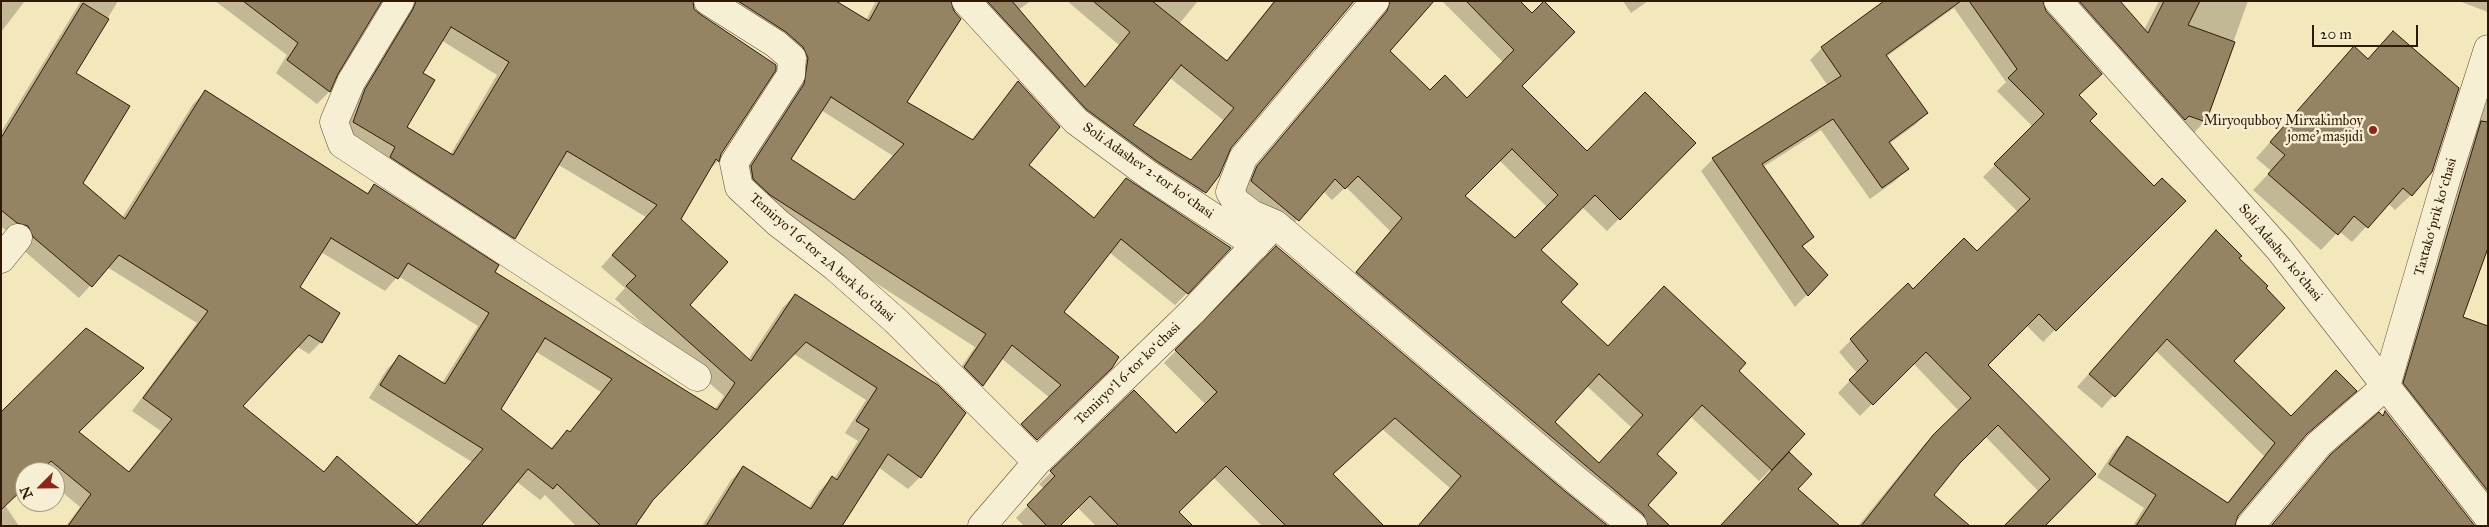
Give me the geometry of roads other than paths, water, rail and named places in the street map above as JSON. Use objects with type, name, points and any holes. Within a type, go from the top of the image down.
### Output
[{"type":"street","points":[[400,1],[351,82],[334,122],[342,144],[697,377]]},
{"type":"street","name":"Temiryoʻl 6-tor 2А berk koʻchasi","points":[[708,1],[776,44],[792,58],[791,75],[734,163],[739,188],[896,321],[1037,462]]},
{"type":"street","name":"Soli Adashev 2-tor koʻchasi","points":[[966,1],[1076,121],[1149,175],[1256,245]]},
{"type":"street","points":[[1375,1],[1243,158],[1236,172],[1230,192],[1236,202],[1252,214],[1275,224],[1576,480],[1633,526]]},
{"type":"street","name":"Soli Adashev ko'chasi","points":[[2058,1],[2279,249],[2488,517]]},
{"type":"street","name":"Taxtakoʻprik koʻchasi","points":[[2386,386],[2446,180],[2488,49]]},
{"type":"street","name":"Temiryoʻl 6-tor koʻchasi","points":[[982,526],[1037,462],[1193,311],[1275,224]]},
{"type":"street","points":[[1,259],[18,238]]},
{"type":"street","points":[[2250,526],[2319,444],[2386,386]]},
{"type":"place","name":"Miryoqubboy Mirxakimboy jome’ masjidi","points":[[2373,130]]}]
